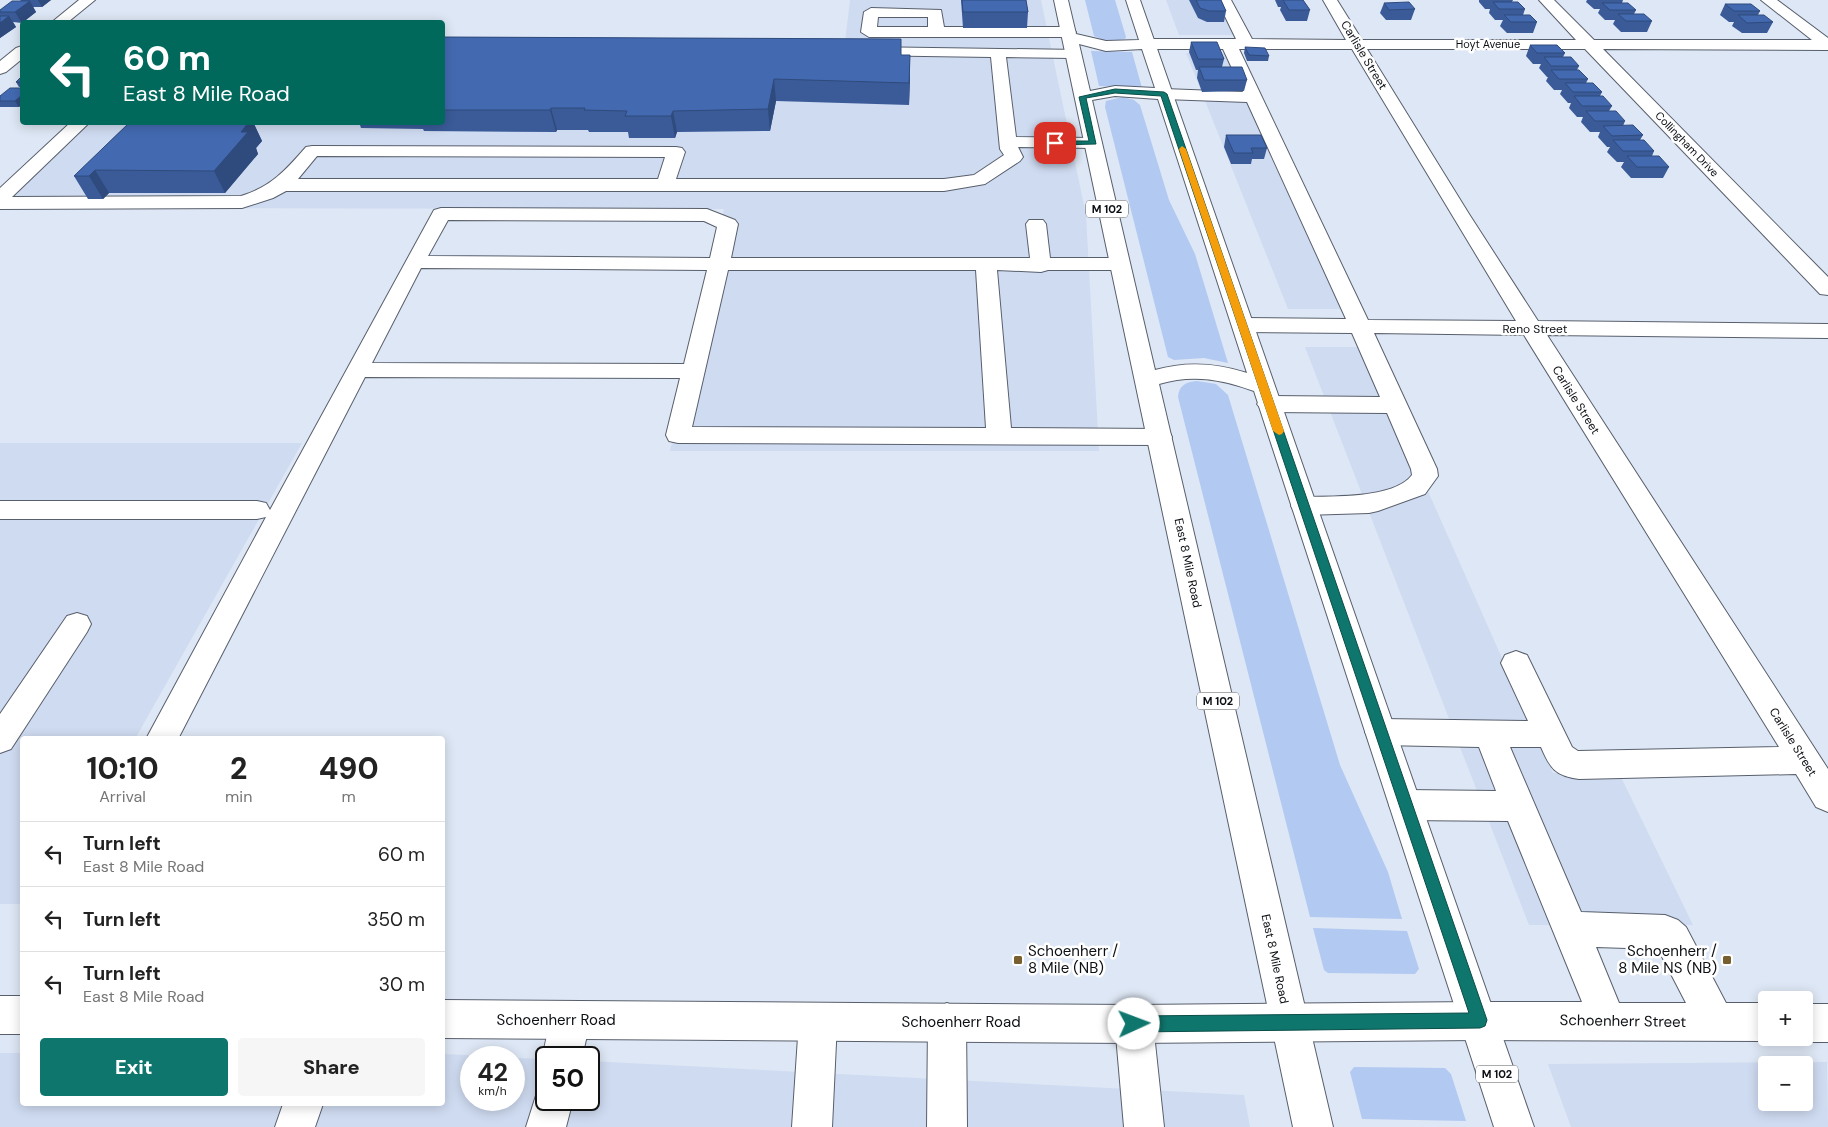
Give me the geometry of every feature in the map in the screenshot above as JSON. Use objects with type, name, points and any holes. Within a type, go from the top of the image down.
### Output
[{"type":"main road","points":[[62,20],[88,0]]},
{"type":"main road","name":"East 8 Mile Road","points":[[1060,0],[1160,437],[1313,1127]]},
{"type":"main road","name":"M 102","points":[[1132,0],[1480,1020],[1514,1127]]},
{"type":"main road","points":[[1224,0],[1253,97],[1361,328],[1424,469],[1425,476],[1422,483],[1416,488],[1369,504],[1304,506]]},
{"type":"main road","name":"Carlisle Street","points":[[1330,0],[1459,214],[1828,797]]},
{"type":"main road","name":"Collingham Drive","points":[[1546,0],[1828,289]]},
{"type":"main road","points":[[1768,0],[1828,45]]},
{"type":"main road","points":[[936,32],[1070,41]]},
{"type":"main road","points":[[846,51],[998,53],[1070,41]]},
{"type":"main road","name":"Hoyt Avenue","points":[[1070,41],[1106,46],[1147,44],[1828,45]]},
{"type":"main road","points":[[0,54],[20,53]]},
{"type":"main road","points":[[0,69],[20,53]]},
{"type":"main road","points":[[283,185],[944,185],[961,180],[978,180],[1014,157],[1010,145],[998,53]]},
{"type":"main road","points":[[1082,97],[1115,91],[1253,97]]},
{"type":"main road","points":[[0,198],[79,125]]},
{"type":"main road","points":[[1010,145],[1093,143]]},
{"type":"main road","points":[[0,203],[242,202],[266,196],[283,185],[312,151],[676,152],[665,186]]},
{"type":"main road","points":[[453,184],[468,151]]},
{"type":"main road","points":[[164,736],[356,370],[441,214],[707,214],[728,224],[678,435],[1160,437]]},
{"type":"main road","points":[[1036,224],[1041,266]]},
{"type":"main road","points":[[414,262],[986,264],[1041,266],[1120,264]]},
{"type":"main road","points":[[986,264],[999,436]]},
{"type":"main road","name":"Reno Street","points":[[1243,325],[1361,328],[1828,331]]},
{"type":"main road","points":[[1147,380],[1178,370],[1203,369],[1237,376],[1266,396],[1395,405]]},
{"type":"main road","points":[[356,370],[693,371]]},
{"type":"main road","points":[[0,510],[257,510]]},
{"type":"main road","points":[[0,740],[77,624]]},
{"type":"main road","points":[[1516,663],[1561,757],[1571,764],[1805,760]]},
{"type":"main road","points":[[1381,732],[1550,734]]},
{"type":"main road","points":[[1489,734],[1608,1021]]},
{"type":"main road","points":[[1406,805],[1519,806]]},
{"type":"main road","points":[[1570,929],[1659,930],[1665,932],[1673,939],[1716,1022]]},
{"type":"main road","name":"Schoenherr Road","points":[[445,1019],[1134,1024],[1480,1020]]},
{"type":"main road","name":"Schoenherr Street","points":[[1480,1020],[1758,1022]]},
{"type":"main road","points":[[565,1046],[571,1021]]},
{"type":"main road","points":[[812,1127],[818,1022]]},
{"type":"main road","points":[[947,1022],[947,1127]]},
{"type":"main road","points":[[1813,1022],[1828,1023]]},
{"type":"main road","points":[[1134,1024],[1144,1127]]},
{"type":"main road","points":[[295,1127],[302,1106]]},
{"type":"main road","points":[[546,1127],[550,1111]]},
{"type":"shaded area","points":[[850,0],[1041,0],[1086,215],[1099,451],[670,451],[724,209],[0,208],[72,125],[445,125],[445,121],[845,42]]},
{"type":"shaded area","points":[[1085,0],[1115,0],[1125,39],[1107,42],[1094,36]]},
{"type":"shaded area","points":[[1166,0],[1218,0],[1235,35],[1179,35]]},
{"type":"shaded area","points":[[1091,51],[1132,52],[1142,88],[1099,86]]},
{"type":"shaded area","points":[[1186,53],[1228,53],[1344,309],[1288,309]]},
{"type":"shaded area","points":[[1123,97],[1134,100],[1140,105],[1169,200],[1195,254],[1228,363],[1204,358],[1174,360],[1168,357],[1105,107],[1106,101]]},
{"type":"shaded area","points":[[1305,347],[1364,347],[1553,773],[1619,773],[1693,925],[1529,925]]},
{"type":"shaded area","points":[[1197,381],[1216,384],[1228,395],[1340,765],[1388,872],[1402,919],[1310,917],[1178,397],[1184,385]]},
{"type":"shaded area","points":[[0,443],[302,443],[137,736],[20,736],[20,904],[0,904]]},
{"type":"shaded area","points":[[1313,928],[1407,931],[1419,969],[1415,974],[1328,973],[1324,970]]},
{"type":"shaded area","points":[[0,1053],[20,1053],[20,1106],[445,1106],[445,1054],[460,1055],[460,1111],[525,1111],[525,1058],[535,1059],[535,1111],[600,1111],[600,1062],[1244,1095],[1250,1127],[0,1127]]},
{"type":"shaded area","points":[[1758,1062],[1758,1111],[1813,1111],[1813,1062],[1827,1062],[1828,1127],[1571,1127],[1548,1064]]},
{"type":"shaded area","points":[[1354,1067],[1445,1068],[1451,1074],[1466,1121],[1362,1119],[1350,1072]]},
{"type":"building","points":[[962,0],[1026,0],[1028,12],[963,12]]},
{"type":"building","points":[[1196,0],[1221,0],[1226,11],[1209,11],[1200,8]]},
{"type":"building","points":[[1283,0],[1303,0],[1310,10],[1289,10]]},
{"type":"building","points":[[12,1],[30,1],[15,12],[0,12]]},
{"type":"building","points":[[1409,2],[1415,9],[1389,10],[1384,3]]},
{"type":"building","points":[[1493,2],[1518,2],[1525,9],[1499,9]]},
{"type":"building","points":[[1602,3],[1628,3],[1636,10],[1610,10]]},
{"type":"building","points":[[1725,4],[1751,4],[1760,11],[1734,11]]},
{"type":"building","points":[[1618,14],[1644,14],[1652,21],[1626,21]]},
{"type":"building","points":[[1504,15],[1530,15],[1537,22],[1511,22]]},
{"type":"building","points":[[1738,15],[1764,15],[1773,22],[1747,23]]},
{"type":"building","points":[[0,16],[9,16],[0,23]]},
{"type":"building","points":[[445,37],[901,39],[901,55],[910,55],[909,83],[774,79],[768,109],[673,111],[671,116],[625,116],[627,111],[584,110],[585,108],[551,108],[550,110],[445,110]]},
{"type":"building","points":[[1191,42],[1217,42],[1224,59],[1198,59]]},
{"type":"building","points":[[1530,45],[1557,45],[1565,53],[1537,53]]},
{"type":"building","points":[[1245,47],[1265,48],[1269,56],[1249,55]]},
{"type":"building","points":[[1544,57],[1571,57],[1579,66],[1551,66]]},
{"type":"building","points":[[1199,67],[1242,67],[1247,80],[1204,80]]},
{"type":"building","points":[[1551,70],[1579,70],[1588,79],[1559,79]]},
{"type":"building","points":[[1565,83],[1593,83],[1602,92],[1573,92]]},
{"type":"building","points":[[10,88],[20,88],[20,97],[15,101],[0,101],[0,96]]},
{"type":"building","points":[[1574,96],[1603,96],[1612,106],[1582,106]]},
{"type":"building","points":[[1586,111],[1616,111],[1625,121],[1595,121]]},
{"type":"building","points":[[127,125],[247,125],[241,132],[248,132],[214,171],[95,170],[89,176],[74,176]]},
{"type":"building","points":[[1633,125],[1643,135],[1612,136],[1603,126]]},
{"type":"building","points":[[1226,135],[1261,135],[1267,148],[1251,148],[1253,153],[1234,153]]},
{"type":"building","points":[[1613,140],[1644,140],[1654,151],[1623,151]]},
{"type":"building","points":[[1627,156],[1659,156],[1669,167],[1637,167]]},
{"type":"slow traffic","points":[[1182,149],[1279,431]]},
{"type":"place","name":"Schoenherr / 8 Mile (NB)","points":[[1018,960]]},
{"type":"place","name":"Schoenherr / 8 Mile NS (NB)","points":[[1727,960]]},
{"type":"route","points":[[1055,143],[1093,143],[1082,97],[1115,91],[1164,94],[1480,1020],[1134,1024]]}]
